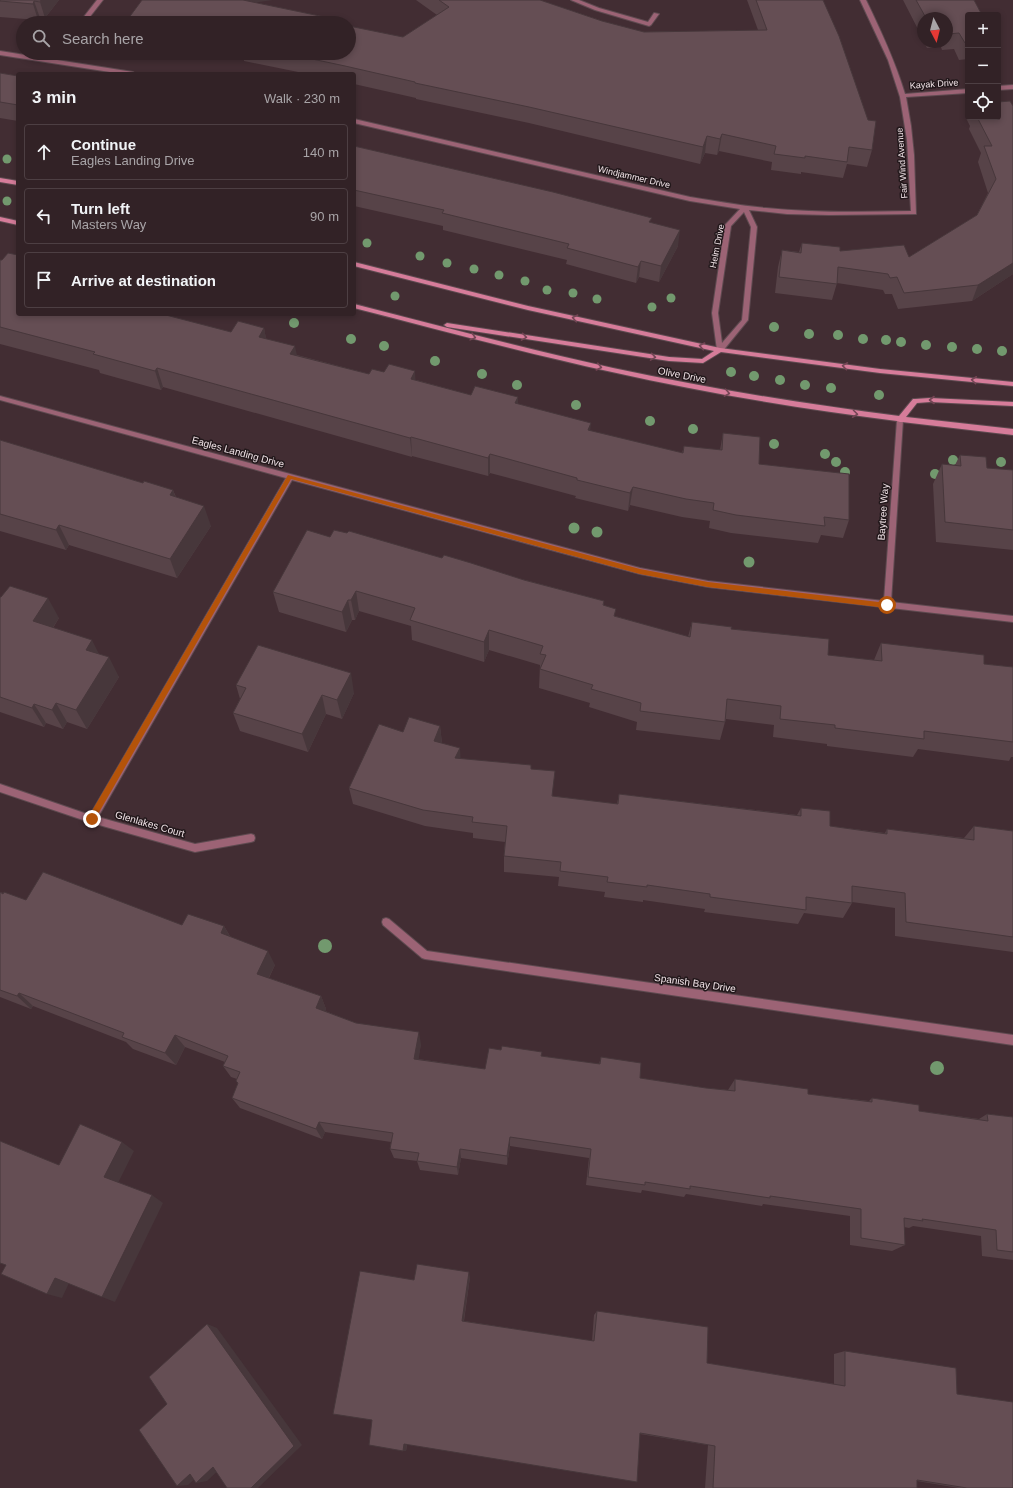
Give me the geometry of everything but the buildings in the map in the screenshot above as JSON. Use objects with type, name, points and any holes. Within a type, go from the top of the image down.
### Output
[{"type":"main road","points":[[0,180],[16,183]]},
{"type":"main road","points":[[0,219],[16,223]]},
{"type":"main road","points":[[356,265],[528,308],[720,350],[880,371],[1013,384]]},
{"type":"main road","name":"Olive Drive","points":[[356,306],[537,353],[648,378],[819,409],[900,420],[1013,432]]},
{"type":"main road","points":[[403,318],[670,359],[703,361],[720,350]]},
{"type":"main road","points":[[900,420],[915,401],[930,400],[1013,404]]},
{"type":"street","points":[[87,16],[100,0]]},
{"type":"street","points":[[574,0],[597,9],[649,24],[656,14]]},
{"type":"street","name":"Fair Wind Avenue","points":[[863,0],[886,48],[902,96],[910,132],[914,213]]},
{"type":"street","points":[[0,53],[16,55]]},
{"type":"street","points":[[61,60],[123,72]]},
{"type":"street","points":[[1001,88],[1013,87]]},
{"type":"street","name":"Kayak Drive","points":[[902,96],[965,91]]},
{"type":"street","name":"Windjammer Drive","points":[[356,121],[690,199],[745,208],[799,212],[859,214],[914,213]]},
{"type":"street","points":[[720,350],[745,320],[754,227],[745,208]]},
{"type":"street","name":"Helm Drive","points":[[720,350],[714,313],[728,225],[745,208]]},
{"type":"street","name":"Eagles Landing Drive","points":[[0,398],[640,571],[708,584],[1013,620]]},
{"type":"street","name":"Baytree Way","points":[[887,605],[900,420]]},
{"type":"street","points":[[92,819],[290,477]]},
{"type":"street","name":"Glenlakes Court","points":[[0,788],[92,819],[195,848],[251,838]]},
{"type":"street","name":"Spanish Bay Drive","points":[[386,922],[425,955],[1013,1040]]},
{"type":"route","points":[[92,819],[290,477],[640,571],[708,584],[887,605]]}]
